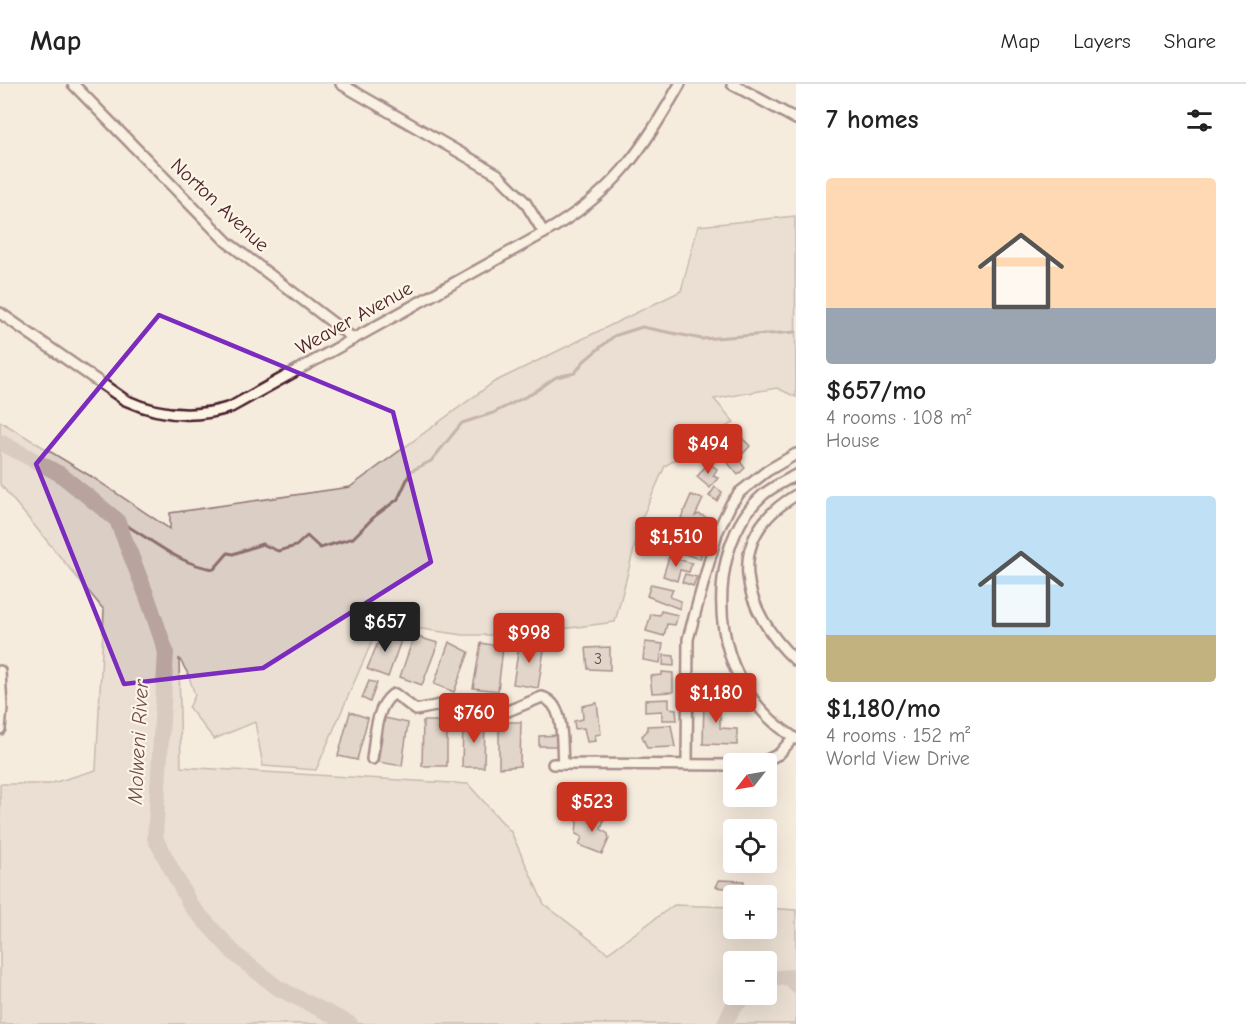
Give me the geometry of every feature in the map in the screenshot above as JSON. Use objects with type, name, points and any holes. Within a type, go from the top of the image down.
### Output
[{"type":"street","name":"Norton Avenue","points":[[72,84],[227,242],[354,339]]},
{"type":"street","points":[[341,84],[497,174],[525,202],[544,233]]},
{"type":"street","name":"Weaver Avenue","points":[[0,313],[125,400],[142,407],[179,415],[208,413],[231,407],[544,233],[586,206],[616,180],[647,140],[680,84]]},
{"type":"street","points":[[732,84],[796,119]]},
{"type":"street","points":[[687,765],[688,639],[717,533],[731,504],[740,492],[767,471],[796,454]]},
{"type":"street","points":[[777,755],[795,739],[757,706],[737,674],[725,637],[722,595],[729,553],[742,523],[764,495],[796,475]]},
{"type":"street","points":[[796,495],[775,510],[758,531],[748,559],[747,576],[750,596],[759,616],[796,662]]},
{"type":"street","points":[[0,671],[2,701],[0,729]]},
{"type":"street","points":[[372,759],[383,705],[392,694],[395,694],[416,710],[465,700],[498,715],[542,697],[550,700],[557,711],[558,764],[723,765]]},
{"type":"highlighted area","points":[[159,315],[393,412],[431,562],[263,668],[124,684],[36,464]]},
{"type":"shaded area","points":[[795,216],[796,397],[777,388],[714,399],[734,422],[665,466],[642,518],[615,622],[516,635],[463,635],[380,623],[316,770],[263,766],[255,722],[214,739],[189,708],[195,695],[188,674],[179,658],[181,767],[468,784],[511,832],[544,904],[608,953],[674,905],[723,907],[723,939],[777,939],[777,909],[796,910],[796,1024],[0,1024],[0,784],[49,784],[96,770],[104,610],[0,484],[0,421],[92,477],[170,529],[170,513],[350,487],[494,382],[681,291],[698,226]]},
{"type":"building","points":[[740,436],[750,446],[738,459],[745,468],[738,475],[719,452]]},
{"type":"building","points":[[708,463],[717,469],[713,476],[718,478],[710,488],[697,477]]},
{"type":"building","points":[[715,487],[722,492],[717,501],[709,496]]},
{"type":"building","points":[[691,495],[703,499],[695,516],[699,514],[708,518],[703,528],[681,518]]},
{"type":"building","points":[[683,529],[700,535],[697,546],[703,548],[700,559],[676,551],[685,538],[681,538]]},
{"type":"building","points":[[669,557],[692,563],[689,572],[680,570],[677,581],[663,576]]},
{"type":"building","points":[[685,574],[697,577],[693,586],[682,582]]},
{"type":"building","points":[[651,584],[673,589],[670,597],[681,601],[680,609],[647,596]]},
{"type":"building","points":[[661,611],[678,615],[675,625],[667,624],[664,636],[646,631],[651,614],[660,615]]},
{"type":"building","points":[[384,628],[403,635],[388,677],[367,669]]},
{"type":"building","points":[[414,636],[438,643],[422,685],[400,677]]},
{"type":"building","points":[[520,640],[545,644],[538,688],[513,684]]},
{"type":"building","points":[[449,642],[469,652],[454,692],[434,684]]},
{"type":"building","points":[[645,642],[663,644],[660,663],[643,660]]},
{"type":"building","points":[[481,643],[503,647],[498,691],[473,688]]},
{"type":"building","points":[[610,647],[610,670],[588,669],[586,648]]},
{"type":"building","points":[[664,655],[674,656],[674,666],[663,665]]},
{"type":"building","points":[[662,672],[673,673],[673,692],[652,693],[650,676],[662,675]]},
{"type":"building","points":[[369,681],[377,683],[370,702],[362,698]]},
{"type":"building","points":[[720,695],[720,728],[737,729],[737,745],[703,744],[704,696]]},
{"type":"building","points":[[669,699],[669,708],[676,709],[677,720],[662,720],[662,711],[645,712],[645,700]]},
{"type":"building","points":[[597,703],[601,734],[595,735],[596,741],[587,742],[584,728],[575,729],[574,721],[583,719],[582,706]]},
{"type":"building","points":[[350,712],[368,718],[357,760],[338,756]]},
{"type":"building","points":[[385,718],[408,723],[402,766],[378,762]]},
{"type":"building","points":[[423,721],[447,721],[447,766],[422,766]]},
{"type":"building","points":[[485,721],[484,767],[462,767],[463,722]]},
{"type":"building","points":[[499,722],[521,722],[520,766],[499,768]]},
{"type":"building","points":[[671,725],[675,747],[647,748],[642,736],[647,731],[647,726]]},
{"type":"building","points":[[561,735],[561,746],[539,746],[539,736]]},
{"type":"building","points":[[582,811],[604,820],[601,829],[608,834],[609,839],[602,854],[579,845],[582,837],[576,834],[577,822]]},
{"type":"building","points":[[719,880],[744,881],[744,885],[716,887]]},
{"type":"waterway","points":[[117,520],[176,556],[214,569],[228,553],[233,554],[262,544],[278,551],[296,546],[307,536],[320,548],[353,538],[375,516],[398,499],[411,471],[431,461],[462,423],[493,413],[533,393],[556,377],[575,373],[584,361],[614,336],[642,327],[702,339],[796,332]]},
{"type":"waterway","name":"Molweni River","points":[[0,442],[60,474],[117,520],[166,652],[155,838],[191,906],[236,955],[278,988],[350,1024]]},
{"type":"waterway","name":"Molweni River","points":[[777,978],[791,977],[796,985]]},
{"type":"waterway","name":"Molweni River","points":[[725,1024],[735,1005]]}]
